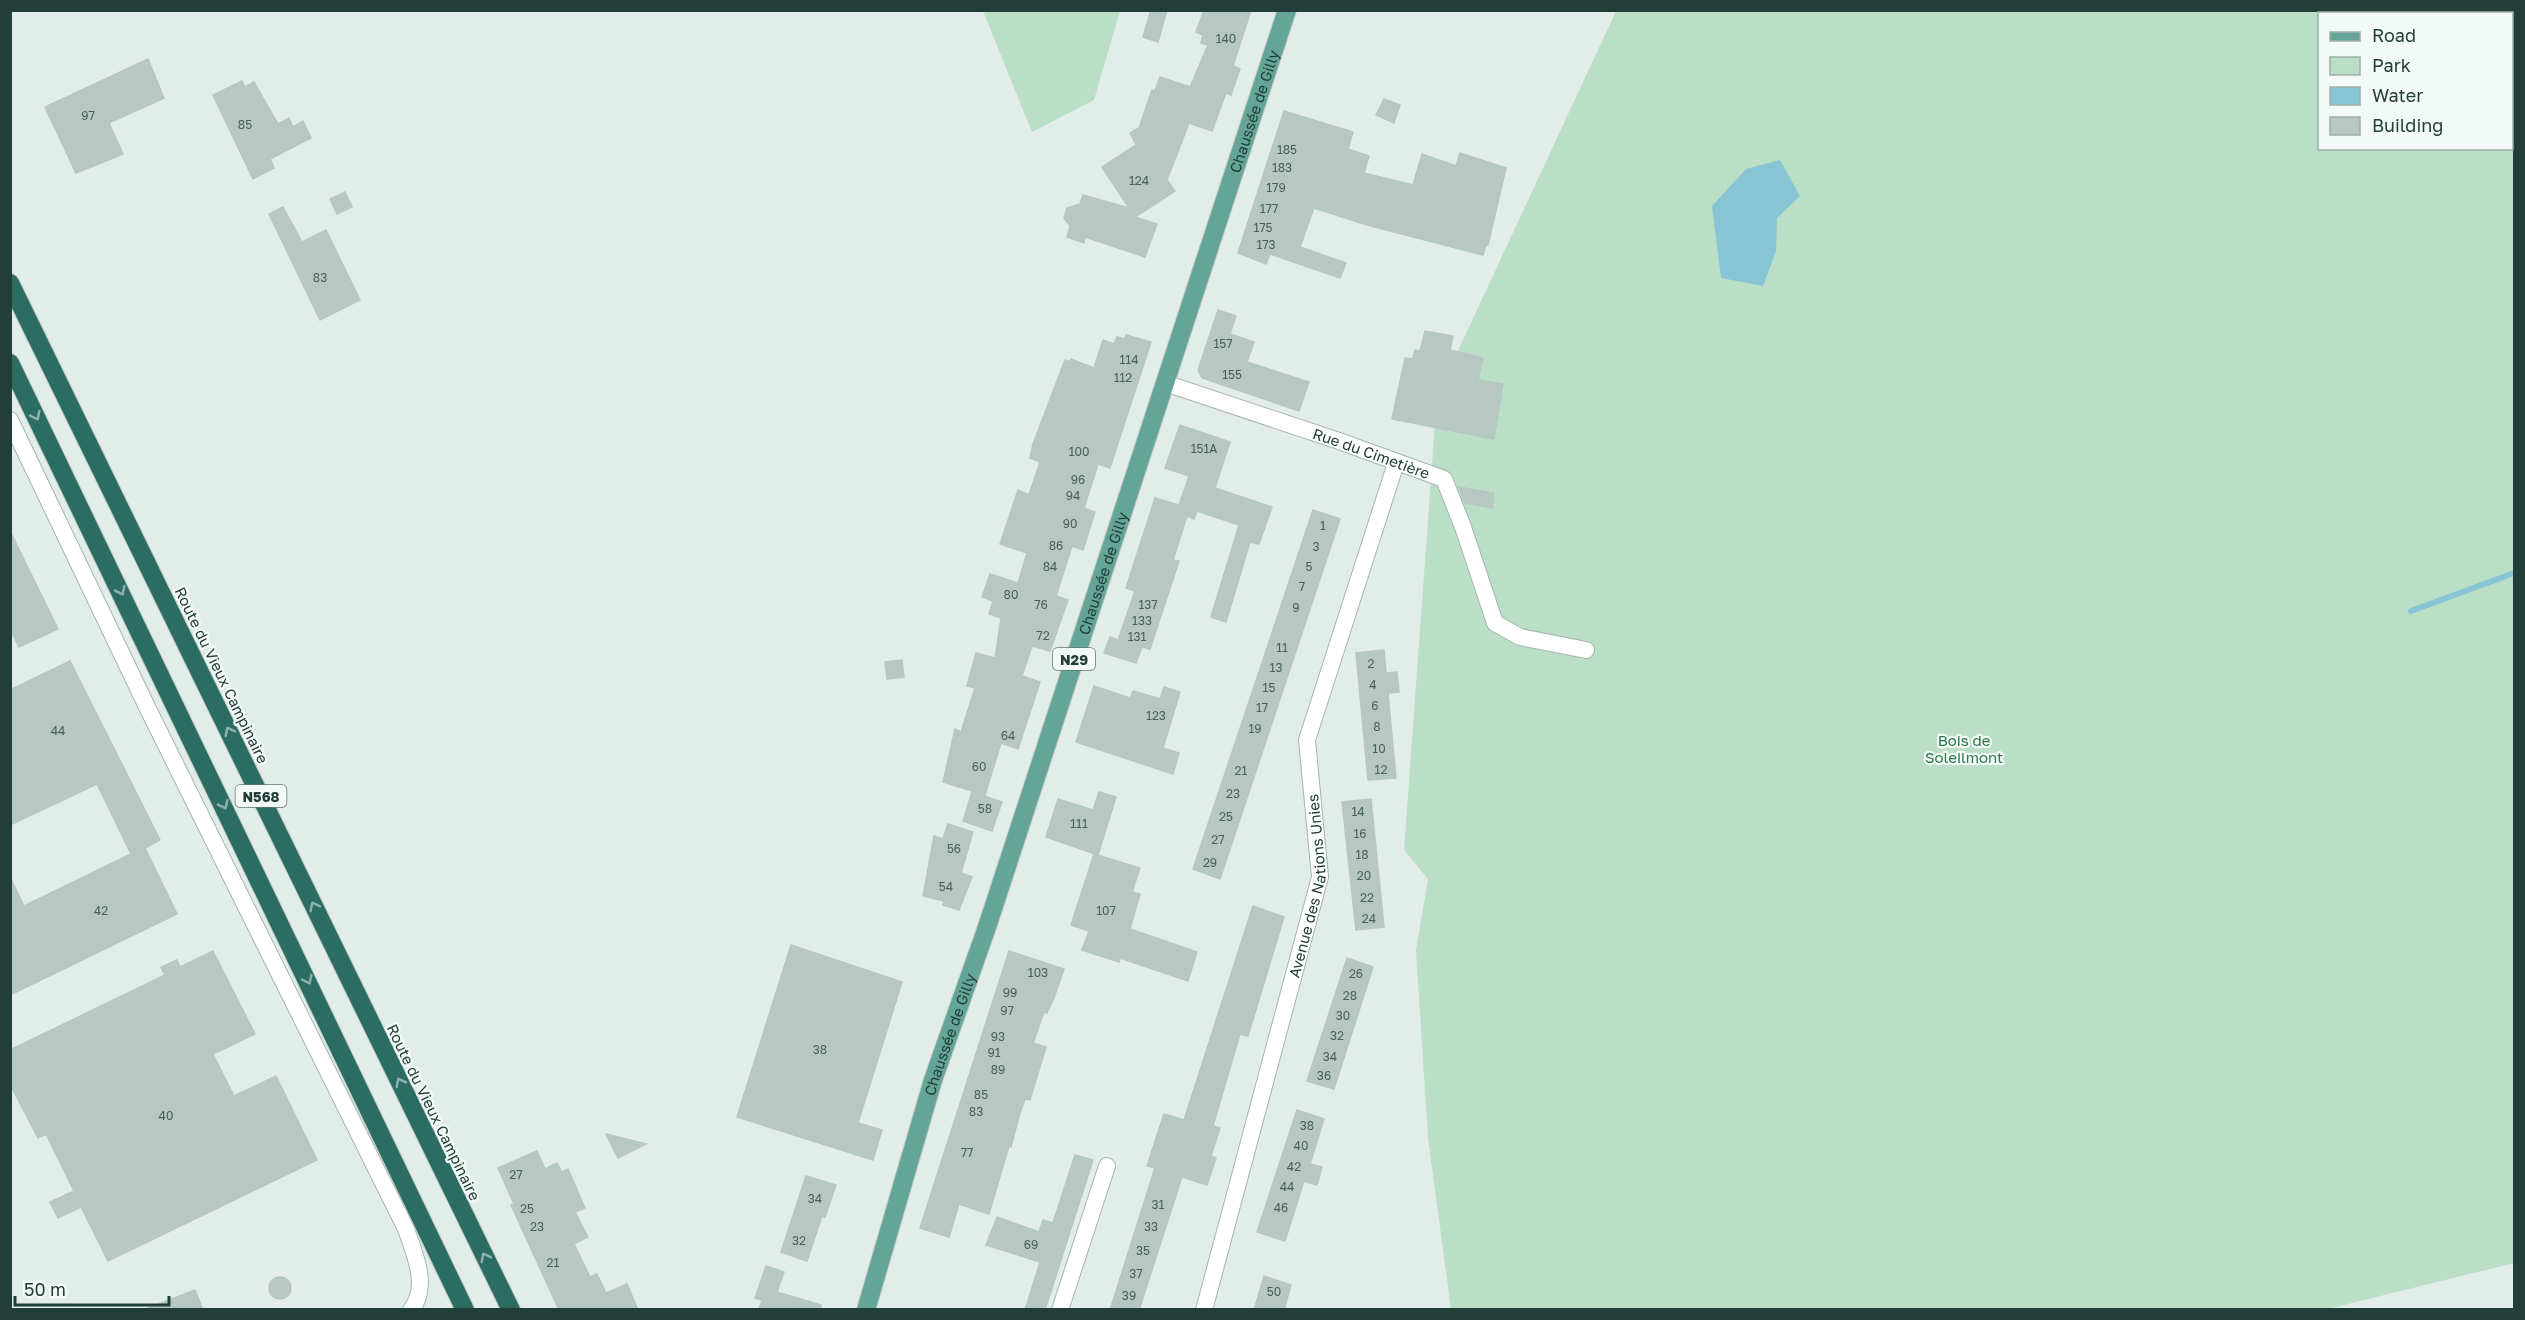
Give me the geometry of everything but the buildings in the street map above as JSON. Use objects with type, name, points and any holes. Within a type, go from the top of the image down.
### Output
[{"type":"highway","name":"Route du Vieux Campinaire","points":[[10,283],[511,1310]]},
{"type":"highway","name":"N568","points":[[10,363],[465,1310]]},
{"type":"main road","name":"Chaussée de Gilly","points":[[866,1310],[933,1080],[987,927],[1287,10]]},
{"type":"street","name":"Rue du Cimetière","points":[[1165,383],[1340,441],[1444,479],[1463,527],[1495,623],[1520,637],[1586,650]]},
{"type":"street","points":[[10,420],[148,710],[406,1229],[421,1274],[416,1304],[411,1310]]},
{"type":"street","name":"Avenue des Nations Unies","points":[[1204,1310],[1320,877],[1307,740],[1396,463]]},
{"type":"street","points":[[1059,1310],[1107,1166]]},
{"type":"green space","points":[[983,11],[1120,11],[1094,100],[1032,132]]},
{"type":"green space","name":"Bois de Soleilmont","points":[[1616,11],[2514,11],[2514,1263],[2324,1310],[1451,1309],[1428,1138],[1416,950],[1428,879],[1404,850],[1437,396]]},
{"type":"water","points":[[1780,160],[1800,196],[1777,218],[1776,251],[1763,286],[1721,278],[1712,206],[1746,169]]},
{"type":"waterway","points":[[2411,611],[2514,573]]}]
